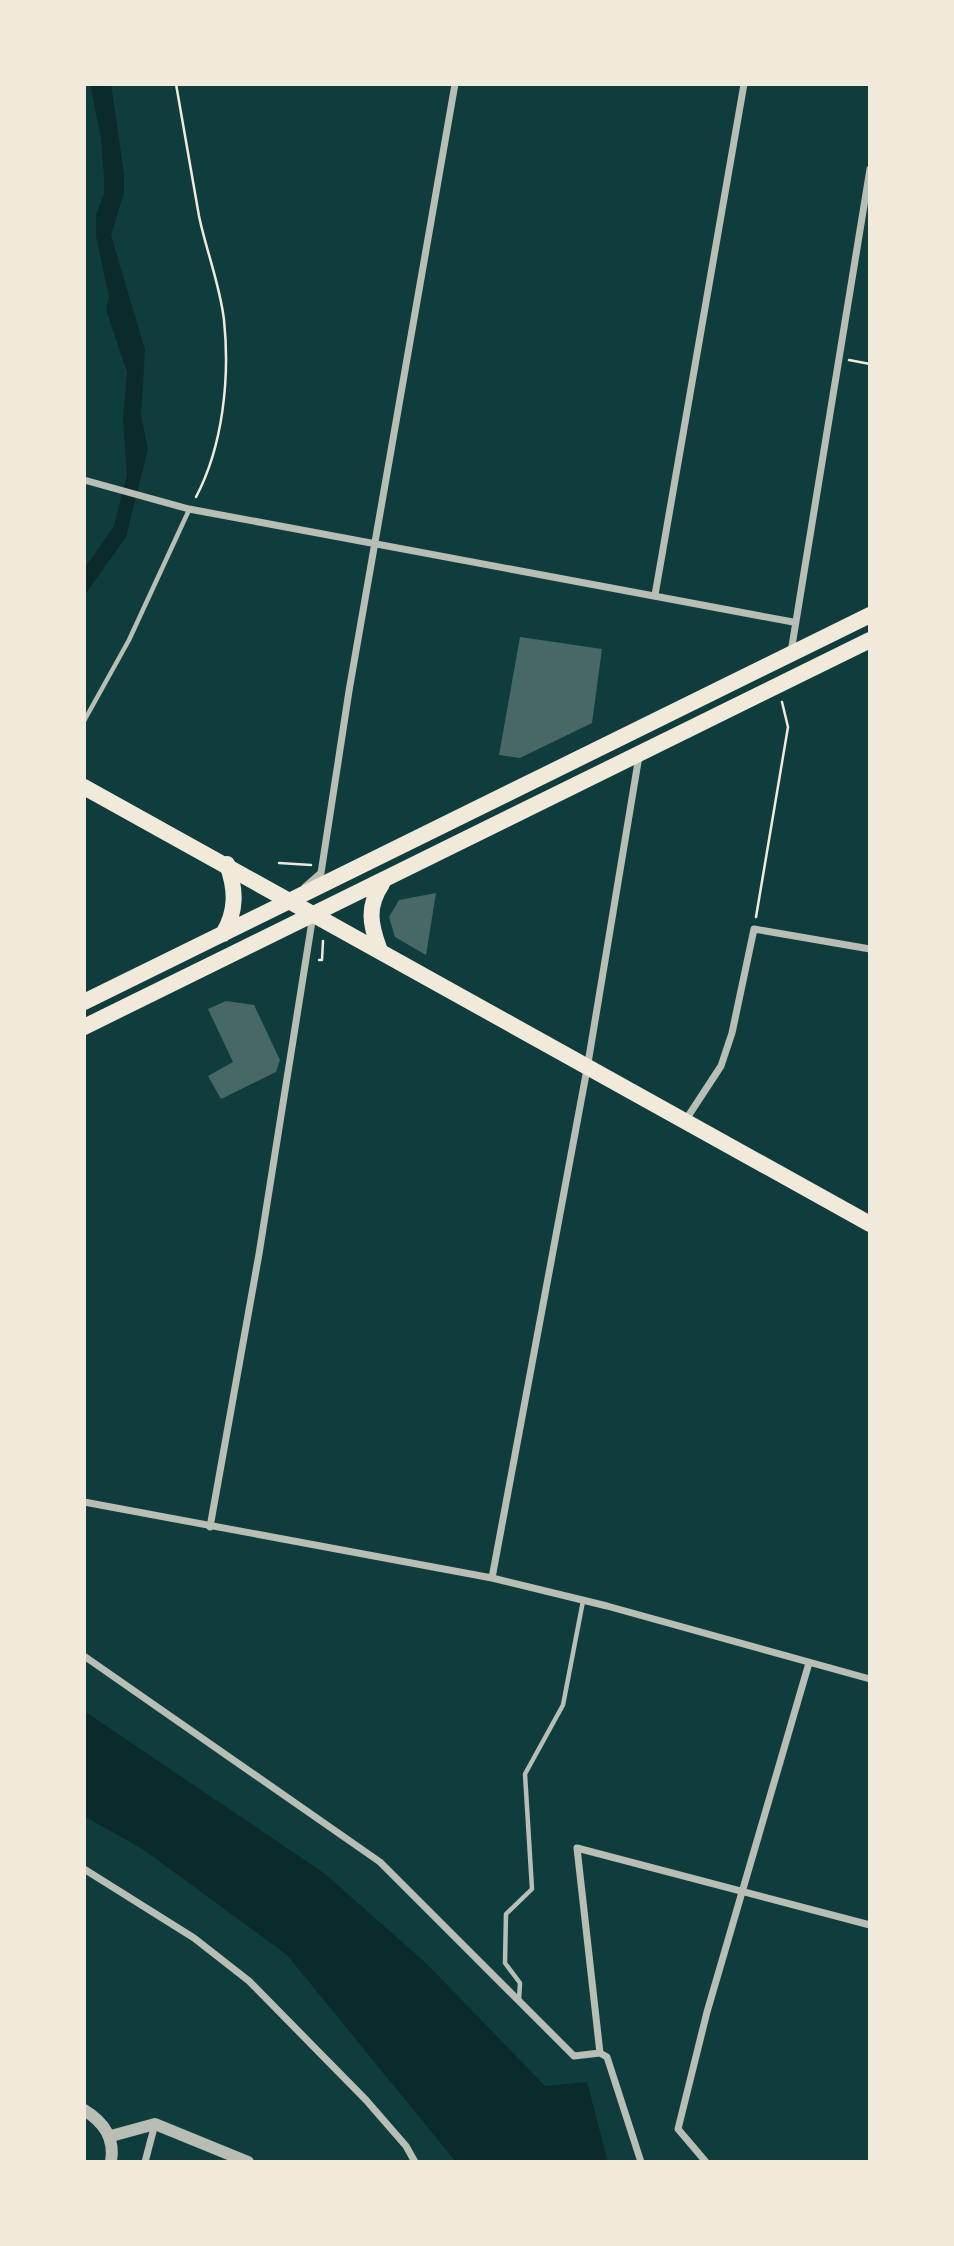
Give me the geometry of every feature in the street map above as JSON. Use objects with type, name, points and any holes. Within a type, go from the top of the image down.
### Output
[{"type":"main road","points":[[84,1002],[870,615]]},
{"type":"main road","points":[[84,1027],[870,640]]},
{"type":"main road","points":[[84,788],[379,948],[587,1069],[870,1224]]},
{"type":"main road","points":[[223,934],[235,900],[227,864]]},
{"type":"main road","points":[[379,948],[370,913],[371,900],[383,882]]},
{"type":"street","points":[[290,900],[321,873],[349,691],[455,84]]},
{"type":"street","points":[[655,595],[744,84]]},
{"type":"street","points":[[795,653],[793,622],[841,359],[870,169]]},
{"type":"street","points":[[84,480],[189,509],[793,622]]},
{"type":"street","points":[[492,1578],[587,1069],[639,755]]},
{"type":"street","points":[[210,1527],[260,1254],[313,914]]},
{"type":"street","points":[[685,1121],[721,1066],[729,1044],[754,929],[870,950]]},
{"type":"street","points":[[84,1502],[492,1578],[607,1606],[870,1679]]},
{"type":"street","points":[[84,1656],[380,1862],[574,2056],[600,2053],[607,2057],[641,2162]]},
{"type":"street","points":[[706,2162],[678,2129],[707,2012],[809,1663]]},
{"type":"street","points":[[600,2053],[577,1848],[870,1925]]},
{"type":"street","points":[[84,1869],[194,1938],[249,1981],[357,2090],[406,2146],[415,2162]]},
{"type":"street","points":[[84,2110],[95,2117],[111,2136],[114,2150],[111,2162]]},
{"type":"street","points":[[111,2136],[155,2124],[248,2162]]},
{"type":"street","points":[[145,2162],[155,2124]]},
{"type":"lane","points":[[84,721],[129,640],[189,509]]},
{"type":"lane","points":[[519,2000],[520,1983],[505,1963],[506,1914],[532,1889],[525,1774],[563,1705],[583,1600]]},
{"type":"path","points":[[176,84],[200,218],[223,318],[225,342],[220,424],[209,472],[189,509]]},
{"type":"path","points":[[841,359],[870,364]]},
{"type":"path","points":[[754,929],[788,727],[785,682]]},
{"type":"path","points":[[279,863],[311,864]]},
{"type":"water","points":[[90,84],[111,84],[124,174],[124,193],[111,235],[145,350],[141,415],[148,449],[126,537],[84,596],[84,569],[114,526],[127,475],[123,419],[127,372],[106,309],[109,297],[96,236],[96,215],[104,194],[104,176],[101,138]]},
{"type":"water","points":[[84,1711],[324,1873],[428,1965],[545,2086],[587,2082],[608,2162],[456,2162],[287,1955],[144,1850],[84,1816]]},
{"type":"building","points":[[520,637],[602,649],[592,723],[520,758],[499,755]]},
{"type":"building","points":[[436,893],[426,955],[395,937],[389,917],[399,900]]},
{"type":"building","points":[[226,1001],[254,1005],[280,1060],[276,1072],[221,1099],[208,1076],[233,1062],[208,1009]]}]
